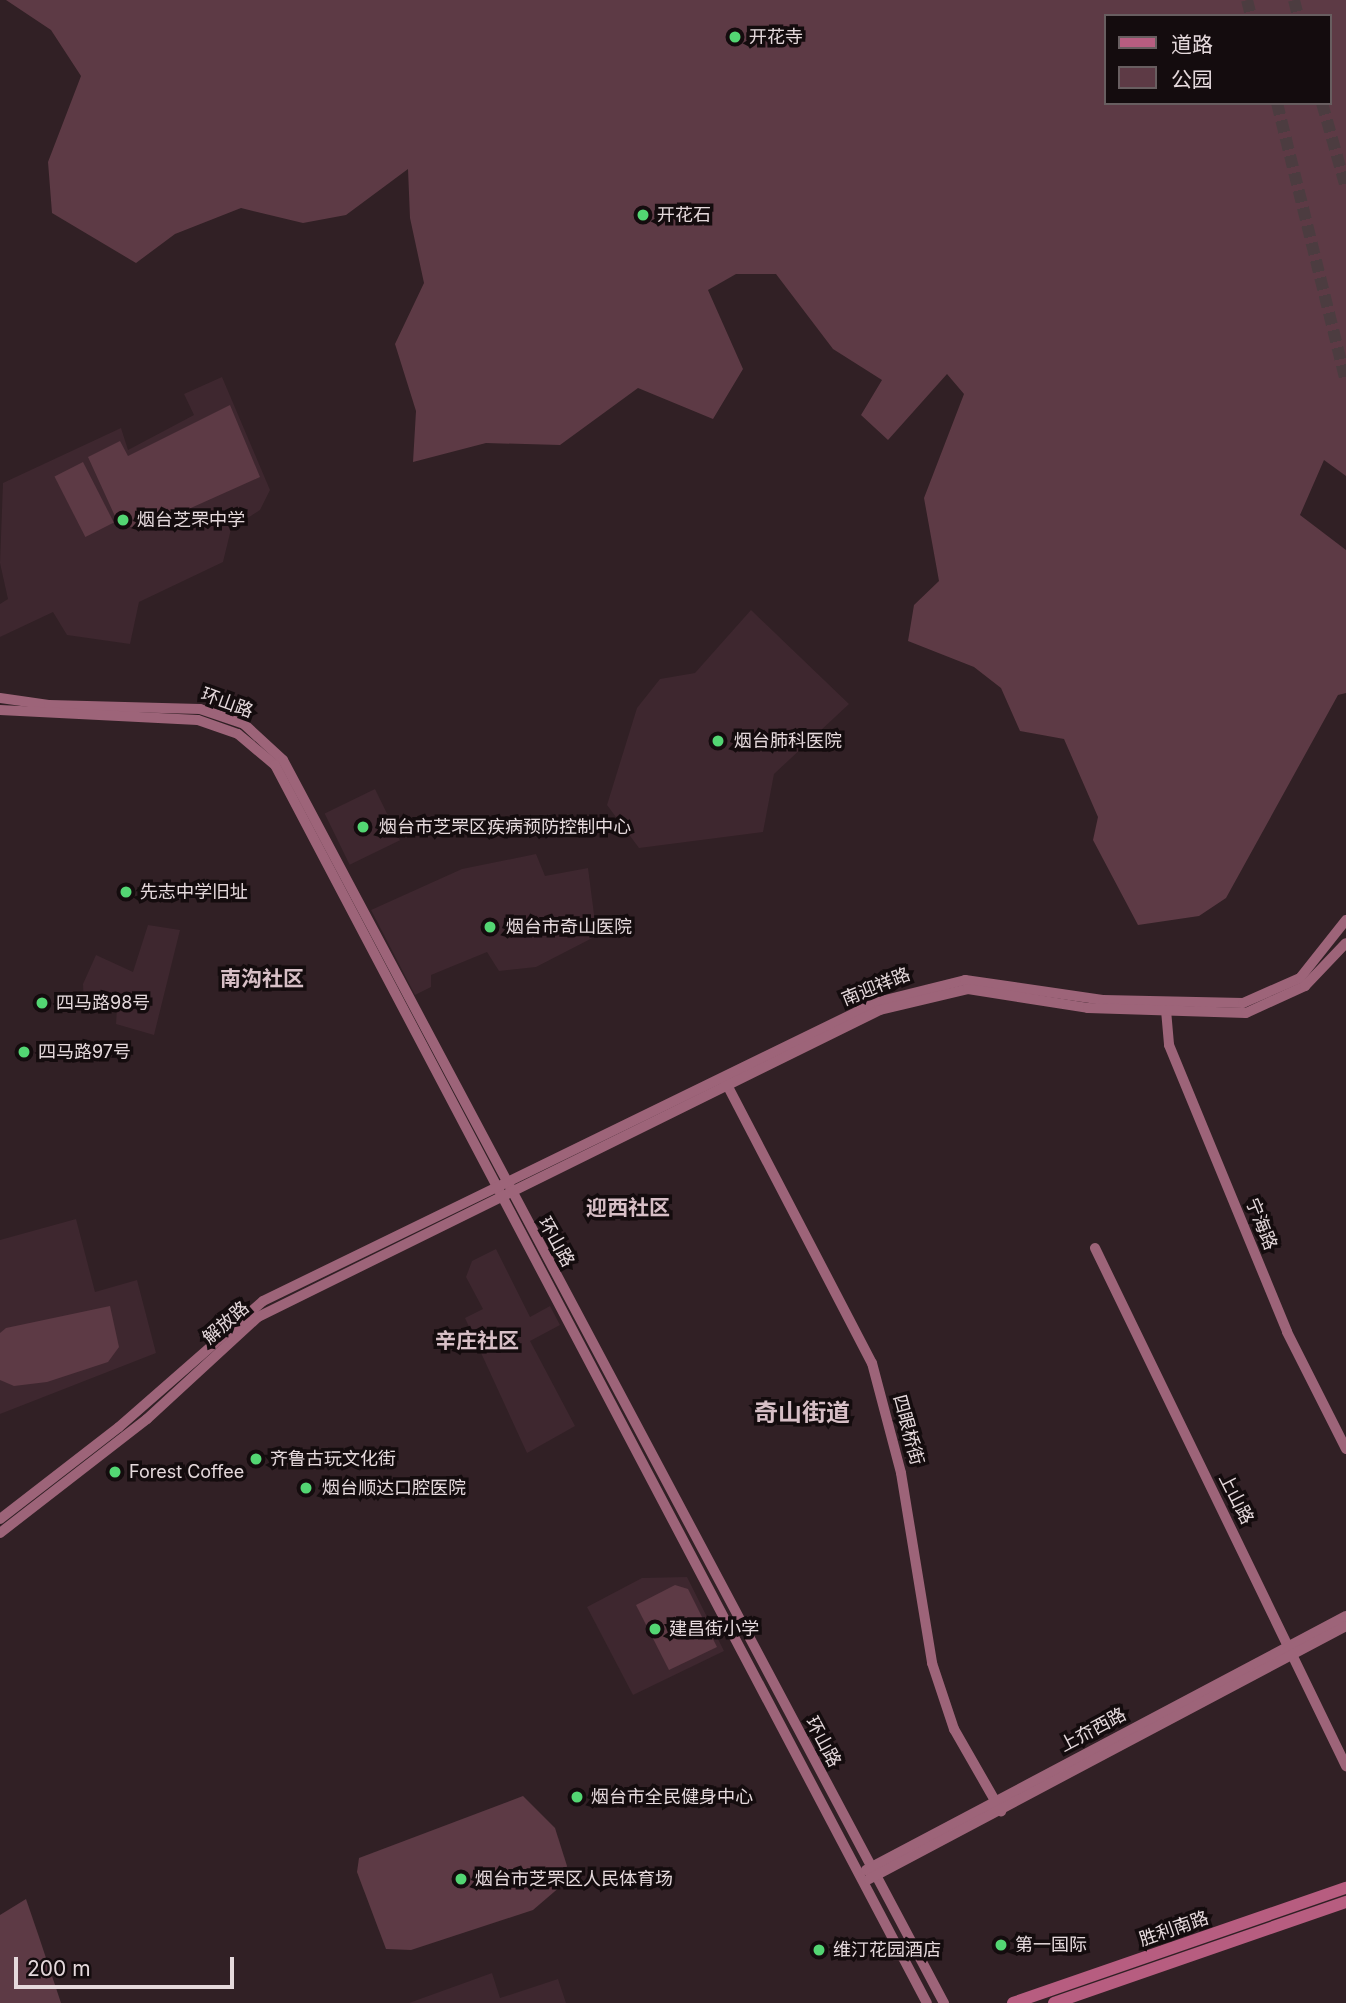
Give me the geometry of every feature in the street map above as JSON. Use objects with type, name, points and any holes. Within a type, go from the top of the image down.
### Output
[{"type":"main road","name":"环山路","points":[[0,698],[49,705],[200,709],[262,738],[291,771],[502,1189],[859,1879],[926,2003]]},
{"type":"main road","name":"环山路","points":[[0,710],[198,720],[238,734],[261,751],[282,775],[502,1189],[944,2003]]},
{"type":"main road","name":"南迎祥路","points":[[1166,1009],[1243,1003],[1283,989],[1322,957],[1346,920]]},
{"type":"main road","name":"南迎祥路","points":[[502,1189],[724,1080],[880,1010],[930,994],[983,990],[1222,1016],[1267,1007],[1311,981],[1346,943]]},
{"type":"main road","name":"宁海路","points":[[1166,1009],[1169,1045],[1235,1207],[1324,1416],[1346,1449]]},
{"type":"main road","name":"四眼桥街","points":[[724,1080],[872,1363],[901,1473],[932,1663],[954,1728],[999,1807]]},
{"type":"main road","name":"解放路","points":[[0,1519],[119,1427],[253,1308],[502,1189]]},
{"type":"main road","name":"解放路","points":[[0,1533],[147,1419],[258,1317],[502,1189]]},
{"type":"main road","name":"上山路","points":[[1095,1248],[1346,1766]]},
{"type":"main road","name":"上夼西路","points":[[859,1879],[1289,1651],[1346,1616]]},
{"type":"main road","name":"上夼西路","points":[[1289,1651],[1346,1626]]},
{"type":"main road","name":"胜利南路","points":[[1013,2003],[1346,1888]]},
{"type":"main road","name":"胜利南路","points":[[1054,2003],[1346,1902]]},
{"type":"main road","points":[[903,1957],[918,2003]]},
{"type":"shaded area","name":"烟台芝罘中学","points":[[222,377],[270,490],[260,510],[231,529],[223,562],[139,602],[130,644],[67,635],[53,612],[0,637],[0,604],[8,599],[0,563],[3,483],[121,428],[128,450],[194,415],[184,394]]},
{"type":"shaded area","name":"烟台肺科医院","points":[[751,610],[849,704],[774,774],[763,832],[639,848],[607,805],[637,708],[660,679],[695,673]]},
{"type":"shaded area","name":"烟台市芝罘区疾病预防控制中心","points":[[375,789],[400,840],[350,865],[325,814]]},
{"type":"shaded area","name":"烟台市奇山医院","points":[[536,854],[545,876],[588,868],[595,922],[604,932],[536,967],[499,971],[487,952],[431,975],[431,987],[415,995],[371,910],[462,869]]},
{"type":"shaded area","points":[[148,925],[180,930],[154,1035],[116,1024],[117,1008],[84,1006],[83,984],[96,955],[133,972]]},
{"type":"shaded area","points":[[76,1219],[95,1292],[137,1280],[156,1353],[0,1414],[0,1240]]},
{"type":"shaded area","points":[[496,1249],[530,1317],[550,1306],[560,1325],[530,1341],[575,1426],[527,1453],[465,1318],[483,1309],[466,1277],[472,1261]]},
{"type":"shaded area","name":"建昌街小学","points":[[687,1577],[724,1651],[633,1695],[587,1607],[642,1578]]},
{"type":"shaded area","points":[[492,1973],[500,1998],[558,1979],[566,2003],[409,2003]]},
{"type":"green space","points":[[6,0],[1346,0],[1346,476],[1324,460],[1300,515],[1346,550],[1346,693],[1338,695],[1226,898],[1199,916],[1138,925],[1093,840],[1098,817],[1064,739],[1020,731],[1001,688],[974,667],[908,641],[914,605],[939,581],[924,498],[964,394],[947,374],[888,440],[861,415],[882,380],[833,349],[776,274],[736,274],[708,290],[743,369],[713,419],[638,388],[560,445],[486,443],[413,462],[416,411],[395,344],[424,283],[410,218],[408,169],[346,215],[303,223],[241,208],[175,234],[136,263],[52,213],[48,162],[81,76],[51,30]]},
{"type":"green space","points":[[230,405],[260,477],[144,529],[119,525],[88,457],[120,441],[128,456]]},
{"type":"green space","points":[[83,462],[114,523],[85,537],[54,477]]},
{"type":"green space","points":[[110,1306],[119,1347],[108,1362],[47,1382],[14,1386],[0,1380],[0,1333],[6,1328]]},
{"type":"green space","points":[[675,1585],[688,1589],[717,1647],[669,1670],[636,1605]]},
{"type":"green space","name":"烟台市芝罘区人民体育场","points":[[523,1796],[555,1828],[567,1866],[561,1886],[533,1910],[411,1950],[386,1949],[357,1872],[359,1858]]},
{"type":"green space","points":[[26,1899],[61,2003],[0,2003],[0,1915]]},
{"type":"tunnel","points":[[1247,0],[1250,14]]},
{"type":"tunnel","points":[[1294,0],[1298,14]]},
{"type":"tunnel","points":[[1277,105],[1346,381]]},
{"type":"tunnel","points":[[1323,105],[1346,188]]},
{"type":"place","name":"开花寺","points":[[735,37]]},
{"type":"place","name":"开花石","points":[[643,215]]},
{"type":"place","name":"烟台芝罘中学","points":[[123,520]]},
{"type":"place","name":"烟台肺科医院","points":[[718,741]]},
{"type":"place","name":"烟台市芝罘区疾病预防控制中心","points":[[363,827]]},
{"type":"place","name":"先志中学旧址","points":[[126,892]]},
{"type":"place","name":"烟台市奇山医院","points":[[490,927]]},
{"type":"place","name":"四马路98号","points":[[42,1003]]},
{"type":"place","name":"四马路97号","points":[[24,1052]]},
{"type":"place","name":"齐鲁古玩文化街","points":[[256,1459]]},
{"type":"place","name":"Forest Coffee","points":[[115,1472]]},
{"type":"place","name":"烟台顺达口腔医院","points":[[306,1488]]},
{"type":"place","name":"建昌街小学","points":[[655,1629]]},
{"type":"place","name":"烟台市全民健身中心","points":[[577,1797]]},
{"type":"place","name":"烟台市芝罘区人民体育场","points":[[461,1879]]},
{"type":"place","name":"第一国际","points":[[1001,1945]]},
{"type":"place","name":"维汀花园酒店","points":[[819,1950]]},
{"type":"district","name":"南沟社区","points":[[262,979]]},
{"type":"district","name":"迎西社区","points":[[628,1208]]},
{"type":"district","name":"辛庄社区","points":[[477,1341]]},
{"type":"district","name":"奇山街道","points":[[802,1413]]}]
